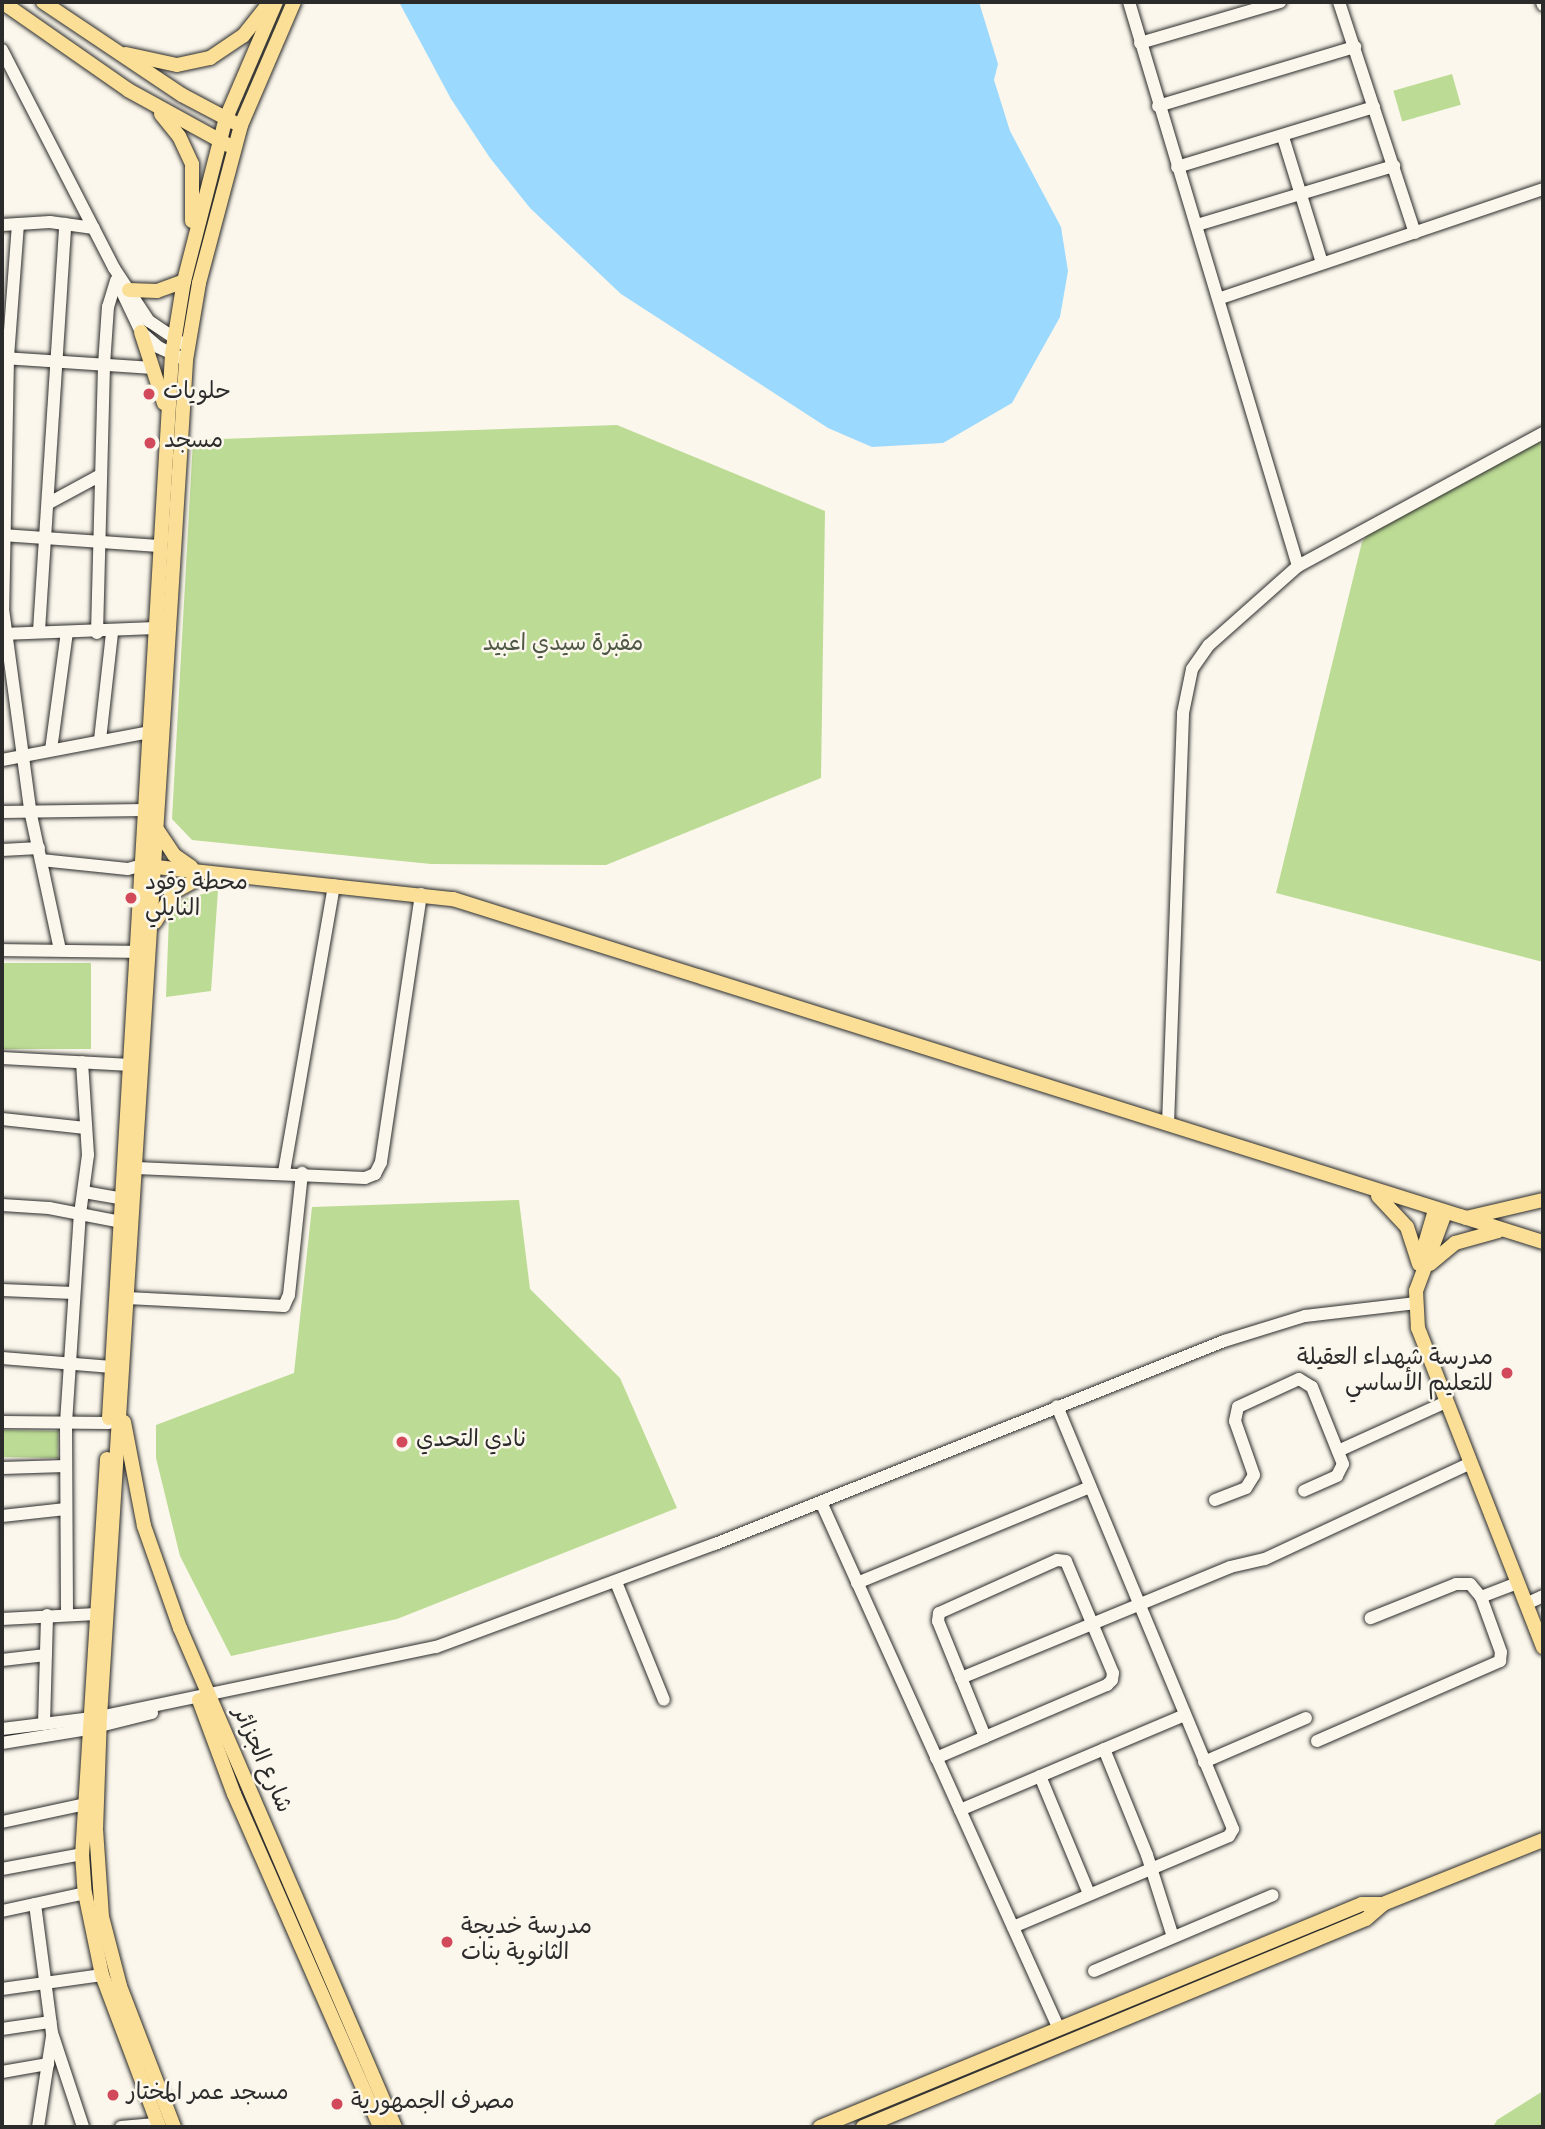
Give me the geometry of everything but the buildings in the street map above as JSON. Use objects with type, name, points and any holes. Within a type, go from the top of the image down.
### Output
[{"type":"main road","points":[[2,2],[156,107],[235,148]]},
{"type":"main road","points":[[43,2],[116,52],[241,125]]},
{"type":"main road","points":[[116,52],[177,65],[194,64],[243,36],[270,2]]},
{"type":"main road","points":[[158,2126],[102,1975],[85,1893],[82,1854],[117,1442],[112,1367],[145,871],[145,810],[165,406],[184,281],[226,118],[276,2]]},
{"type":"main road","points":[[174,2127],[120,1986],[102,1917],[96,1830],[96,1614],[113,1412],[127,1298],[153,926],[145,871],[157,828],[188,353],[199,283],[241,125],[294,2]]},
{"type":"main road","points":[[156,107],[179,136],[192,164],[193,245]]},
{"type":"main road","points":[[130,290],[164,289],[184,281]]},
{"type":"main road","points":[[141,332],[165,406]]},
{"type":"main road","points":[[157,828],[177,860],[197,875]]},
{"type":"main road","points":[[145,871],[334,885],[421,894],[476,905],[1371,1191],[1543,1242]]},
{"type":"main road","points":[[153,926],[174,892],[197,875]]},
{"type":"main road","points":[[1371,1191],[1406,1227],[1423,1268]]},
{"type":"main road","points":[[1464,1218],[1543,1200]]},
{"type":"main road","points":[[1440,1211],[1416,1303],[1422,1341],[1543,1647]]},
{"type":"main road","points":[[1423,1268],[1465,1238],[1509,1232]]},
{"type":"main road","name":"شارع الجزائر","points":[[113,1412],[150,1550],[206,1695],[234,1794],[380,2127]]},
{"type":"main road","name":"شارع الجزائر","points":[[117,1442],[138,1535],[395,2127]]},
{"type":"main road","points":[[863,2127],[1366,1919],[1383,1905],[1543,1840]]},
{"type":"main road","points":[[820,2127],[1362,1903],[1383,1905]]},
{"type":"street","points":[[1129,2],[1158,106],[1221,298],[1298,566]]},
{"type":"street","points":[[1140,43],[1280,2]]},
{"type":"street","points":[[1339,2],[1415,233]]},
{"type":"street","points":[[1158,106],[1355,47]]},
{"type":"street","points":[[2,50],[94,228],[141,332],[188,353]]},
{"type":"street","points":[[1177,167],[1374,107]]},
{"type":"street","points":[[1283,136],[1321,263]]},
{"type":"street","points":[[1197,225],[1394,166]]},
{"type":"street","points":[[1221,298],[1543,189]]},
{"type":"street","points":[[2,225],[65,223],[94,228]]},
{"type":"street","points":[[40,631],[65,223]]},
{"type":"street","points":[[18,224],[5,358],[3,634],[30,810],[60,950]]},
{"type":"street","points":[[115,274],[130,290],[149,321],[173,347]]},
{"type":"street","points":[[97,633],[96,542],[104,365],[108,307],[115,274]]},
{"type":"street","points":[[5,358],[151,368]]},
{"type":"street","points":[[1168,1124],[1182,713],[1188,681],[1209,645],[1298,566],[1543,433]]},
{"type":"street","points":[[49,503],[99,476]]},
{"type":"street","points":[[2,535],[159,546]]},
{"type":"street","points":[[3,634],[40,631],[112,633],[156,628]]},
{"type":"street","points":[[51,750],[67,632]]},
{"type":"street","points":[[100,740],[112,633]]},
{"type":"street","points":[[2,760],[150,732]]},
{"type":"street","points":[[2,811],[145,810]]},
{"type":"street","points":[[2,850],[145,871]]},
{"type":"street","points":[[284,1172],[334,885]]},
{"type":"street","points":[[136,1168],[284,1172],[365,1178],[378,1170],[421,894]]},
{"type":"street","points":[[2,950],[138,952]]},
{"type":"street","points":[[2,1058],[131,1065]]},
{"type":"street","points":[[67,1614],[66,1423],[86,1128],[82,1062]]},
{"type":"street","points":[[2,1119],[86,1128]]},
{"type":"street","points":[[127,1298],[284,1306],[289,1295],[302,1173]]},
{"type":"street","points":[[83,1192],[123,1199]]},
{"type":"street","points":[[2,1205],[121,1222]]},
{"type":"street","points":[[2,1290],[74,1293]]},
{"type":"street","points":[[2,1742],[95,1723],[206,1695],[436,1647],[616,1582],[1057,1406],[1286,1320],[1361,1306],[1416,1303]]},
{"type":"street","points":[[2,1358],[112,1367]]},
{"type":"street","points":[[1215,1500],[1246,1488],[1254,1475],[1235,1420],[1238,1407],[1294,1379],[1312,1387],[1343,1464],[1340,1474],[1304,1491]]},
{"type":"street","points":[[1338,1451],[1446,1402]]},
{"type":"street","points":[[1013,1927],[1232,1832],[1057,1406]]},
{"type":"street","points":[[2,1422],[66,1423],[113,1412]]},
{"type":"street","points":[[961,1678],[1230,1567],[1265,1559],[1471,1463]]},
{"type":"street","points":[[2,1468],[65,1466]]},
{"type":"street","points":[[857,1583],[1090,1487]]},
{"type":"street","points":[[821,1502],[1059,2029]]},
{"type":"street","points":[[2,1516],[66,1509]]},
{"type":"street","points":[[936,1758],[985,1737],[1110,1683],[1113,1673],[1070,1566],[1063,1560],[940,1610],[938,1616],[985,1737]]},
{"type":"street","points":[[616,1582],[664,1700]]},
{"type":"street","points":[[1481,1597],[1518,1583]]},
{"type":"street","points":[[1317,1741],[1496,1665],[1501,1652],[1481,1597],[1470,1584],[1456,1584],[1371,1618]]},
{"type":"street","points":[[1526,1604],[1543,1596]]},
{"type":"street","points":[[2,1619],[96,1614]]},
{"type":"street","points":[[44,1724],[47,1615]]},
{"type":"street","points":[[2,1660],[46,1655]]},
{"type":"street","points":[[960,1810],[1185,1715]]},
{"type":"street","points":[[1204,1762],[1306,1718]]},
{"type":"street","points":[[2,1729],[44,1724],[95,1723]]},
{"type":"street","points":[[1104,1749],[1150,1868],[1173,1937]]},
{"type":"street","points":[[1040,1776],[1089,1894]]},
{"type":"street","points":[[2,1822],[85,1804]]},
{"type":"street","points":[[2,1869],[82,1854]]},
{"type":"street","points":[[2,1911],[85,1893]]},
{"type":"street","points":[[1094,1971],[1273,1895]]},
{"type":"street","points":[[35,1904],[43,1985],[51,2028],[83,2127]]},
{"type":"street","points":[[2,1989],[102,1975]]},
{"type":"street","points":[[2,2029],[51,2028]]},
{"type":"street","points":[[38,2127],[51,2028]]},
{"type":"street","points":[[2,2072],[48,2064]]},
{"type":"street","points":[[121,2127],[158,2126]]},
{"type":"green space","points":[[1452,74],[1461,105],[1402,122],[1393,91]]},
{"type":"green space","name":"مقبرة سيدي اعبيد","points":[[617,425],[825,511],[821,778],[606,865],[431,864],[192,840],[172,819],[193,440]]},
{"type":"green space","points":[[1543,439],[1543,962],[1276,893],[1362,542],[1370,532]]},
{"type":"green space","points":[[218,890],[211,991],[166,997],[169,916],[176,901]]},
{"type":"green space","points":[[2,963],[91,963],[91,1049],[2,1049]]},
{"type":"green space","name":"نادي التحدي","points":[[519,1200],[530,1289],[620,1378],[677,1508],[397,1619],[231,1656],[180,1556],[156,1458],[156,1425],[294,1373],[312,1207]]},
{"type":"green space","points":[[2,1430],[58,1431],[58,1458],[2,1457]]},
{"type":"green space","points":[[1543,2091],[1543,2127],[1493,2127],[1497,2120]]},
{"type":"water","points":[[399,2],[979,2],[998,64],[994,80],[1010,131],[1061,227],[1068,271],[1060,317],[1012,403],[943,443],[872,447],[828,428],[621,294],[530,208],[490,158],[451,99]]},
{"type":"place","name":"حلويات","points":[[149,394]]},
{"type":"place","name":"مسجد","points":[[150,443]]},
{"type":"place","name":"محطة وقود النايلي","points":[[131,898]]},
{"type":"place","name":"مدرسة شهداء العقيلة للتعليم الأساسي","points":[[1507,1373]]},
{"type":"place","name":"نادي التحدي","points":[[402,1442]]},
{"type":"place","name":"مدرسة خديجة الثانوية بنات","points":[[447,1942]]},
{"type":"place","name":"مسجد عمر المختار","points":[[113,2095]]},
{"type":"place","name":"مصرف الجمهورية","points":[[337,2104]]}]
